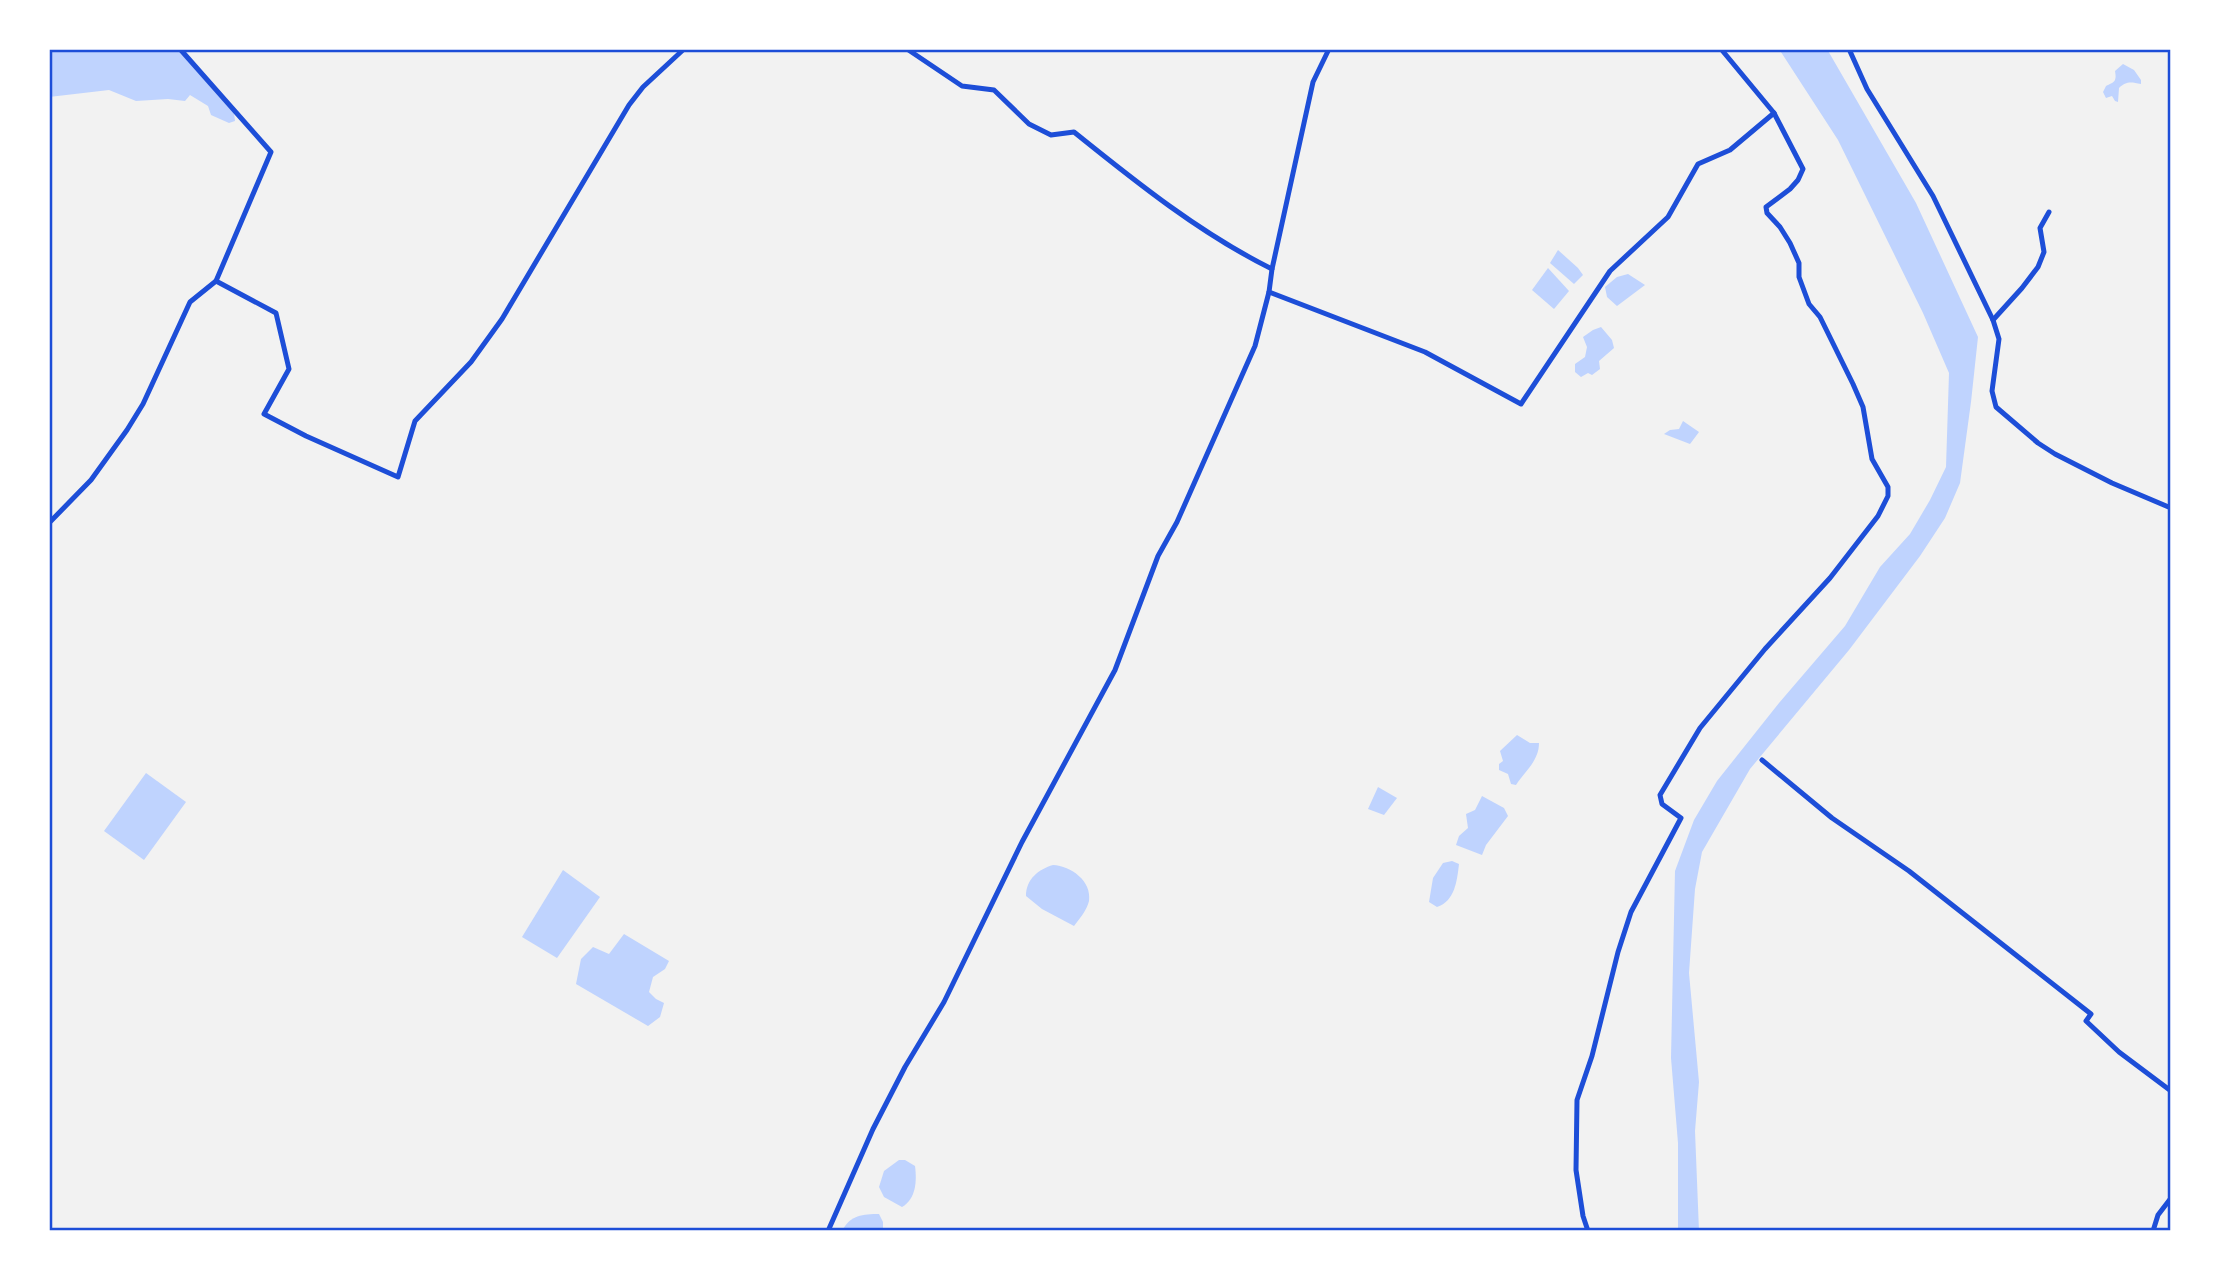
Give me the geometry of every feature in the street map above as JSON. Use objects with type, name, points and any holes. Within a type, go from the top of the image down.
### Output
[{"type":"street","points":[[49,523],[91,480],[143,404],[190,302],[216,281],[271,152],[180,49]]},
{"type":"street","points":[[216,281],[276,313],[289,369],[264,414],[398,477],[415,421],[471,362],[502,319],[629,105],[643,87],[684,49]]},
{"type":"street","points":[[907,49],[962,86],[994,90],[1029,124],[1051,135],[1074,132],[1107,159],[1237,252],[1272,269]]},
{"type":"street","points":[[828,1231],[873,1129],[905,1067],[944,1002],[1022,842],[1115,670],[1149,577],[1192,489],[1255,346],[1313,82],[1329,49]]},
{"type":"street","points":[[1588,1231],[1576,1170],[1577,1100],[1592,1056],[1618,951],[1631,912],[1681,818],[1662,804],[1660,795],[1700,728],[1765,649],[1830,578],[1878,516],[1888,496],[1888,487],[1872,459],[1863,407],[1820,317],[1809,304],[1799,277],[1799,263],[1790,243],[1767,213],[1766,208],[1798,180],[1802,169],[1774,113],[1721,49]]},
{"type":"street","points":[[1849,49],[1867,89],[1933,196],[1993,320],[1999,339],[1992,391],[1996,407],[2055,454],[2171,508]]},
{"type":"street","points":[[1269,292],[1425,352],[1521,404],[1610,271],[1668,217],[1698,164],[1730,150],[1774,113]]},
{"type":"street","points":[[1993,320],[2038,267],[2044,252],[2040,228],[2049,212]]},
{"type":"street","points":[[1762,760],[1832,818],[1909,871],[2091,1014],[2086,1021],[2119,1052],[2171,1091]]},
{"type":"street","points":[[2153,1231],[2158,1215],[2171,1198]]},
{"type":"water","points":[[49,49],[177,49],[234,113],[235,121],[229,123],[211,115],[208,106],[190,95],[185,101],[136,101],[109,90],[49,97]]},
{"type":"water","points":[[1779,49],[1827,49],[1916,203],[1978,337],[1960,483],[1945,518],[1920,556],[1849,650],[1750,769],[1702,852],[1695,889],[1689,973],[1699,1082],[1695,1131],[1699,1231],[1678,1231],[1678,1143],[1671,1058],[1675,871],[1694,820],[1717,781],[1845,626],[1880,567],[1910,534],[1946,467],[1949,373],[1923,313],[1838,140]]},
{"type":"water","points":[[2123,64],[2134,70],[2141,84],[2129,83],[2119,88],[2118,102],[2112,96],[2106,98],[2103,92],[2106,86],[2114,81],[2115,71]]},
{"type":"water","points":[[1558,250],[1583,275],[1574,284],[1550,263]]},
{"type":"water","points":[[1548,268],[1569,291],[1554,309],[1532,290]]},
{"type":"water","points":[[1628,274],[1645,285],[1617,306],[1607,297],[1605,287],[1617,277]]},
{"type":"water","points":[[1601,327],[1612,340],[1614,348],[1599,361],[1600,369],[1592,375],[1588,373],[1581,377],[1575,372],[1575,364],[1585,357],[1587,347],[1583,337]]},
{"type":"water","points":[[1683,421],[1699,432],[1690,444],[1664,434],[1679,429]]},
{"type":"water","points":[[1517,735],[1530,743],[1539,743],[1534,761],[1516,785],[1511,784],[1508,774],[1499,770],[1499,764],[1503,761],[1500,751]]},
{"type":"water","points":[[146,773],[186,802],[144,860],[104,831]]},
{"type":"water","points":[[1378,787],[1397,798],[1384,815],[1368,809]]},
{"type":"water","points":[[1482,796],[1504,808],[1508,816],[1486,845],[1482,855],[1456,845],[1459,836],[1468,828],[1466,814],[1475,810]]},
{"type":"water","points":[[1452,861],[1459,864],[1454,890],[1448,900],[1437,907],[1429,902],[1433,878],[1443,863]]},
{"type":"water","points":[[1053,865],[1067,868],[1079,876],[1087,887],[1088,904],[1074,926],[1042,909],[1026,896],[1028,885],[1034,876]]},
{"type":"water","points":[[563,870],[600,897],[557,958],[522,937]]},
{"type":"water","points":[[624,934],[669,961],[665,969],[653,977],[649,992],[664,1003],[660,1017],[648,1026],[576,984],[581,959],[593,947],[609,954]]},
{"type":"water","points":[[899,1160],[905,1160],[915,1166],[916,1172],[913,1194],[902,1207],[884,1197],[879,1187],[884,1171]]},
{"type":"water","points":[[879,1214],[883,1231],[842,1231],[858,1216]]}]
